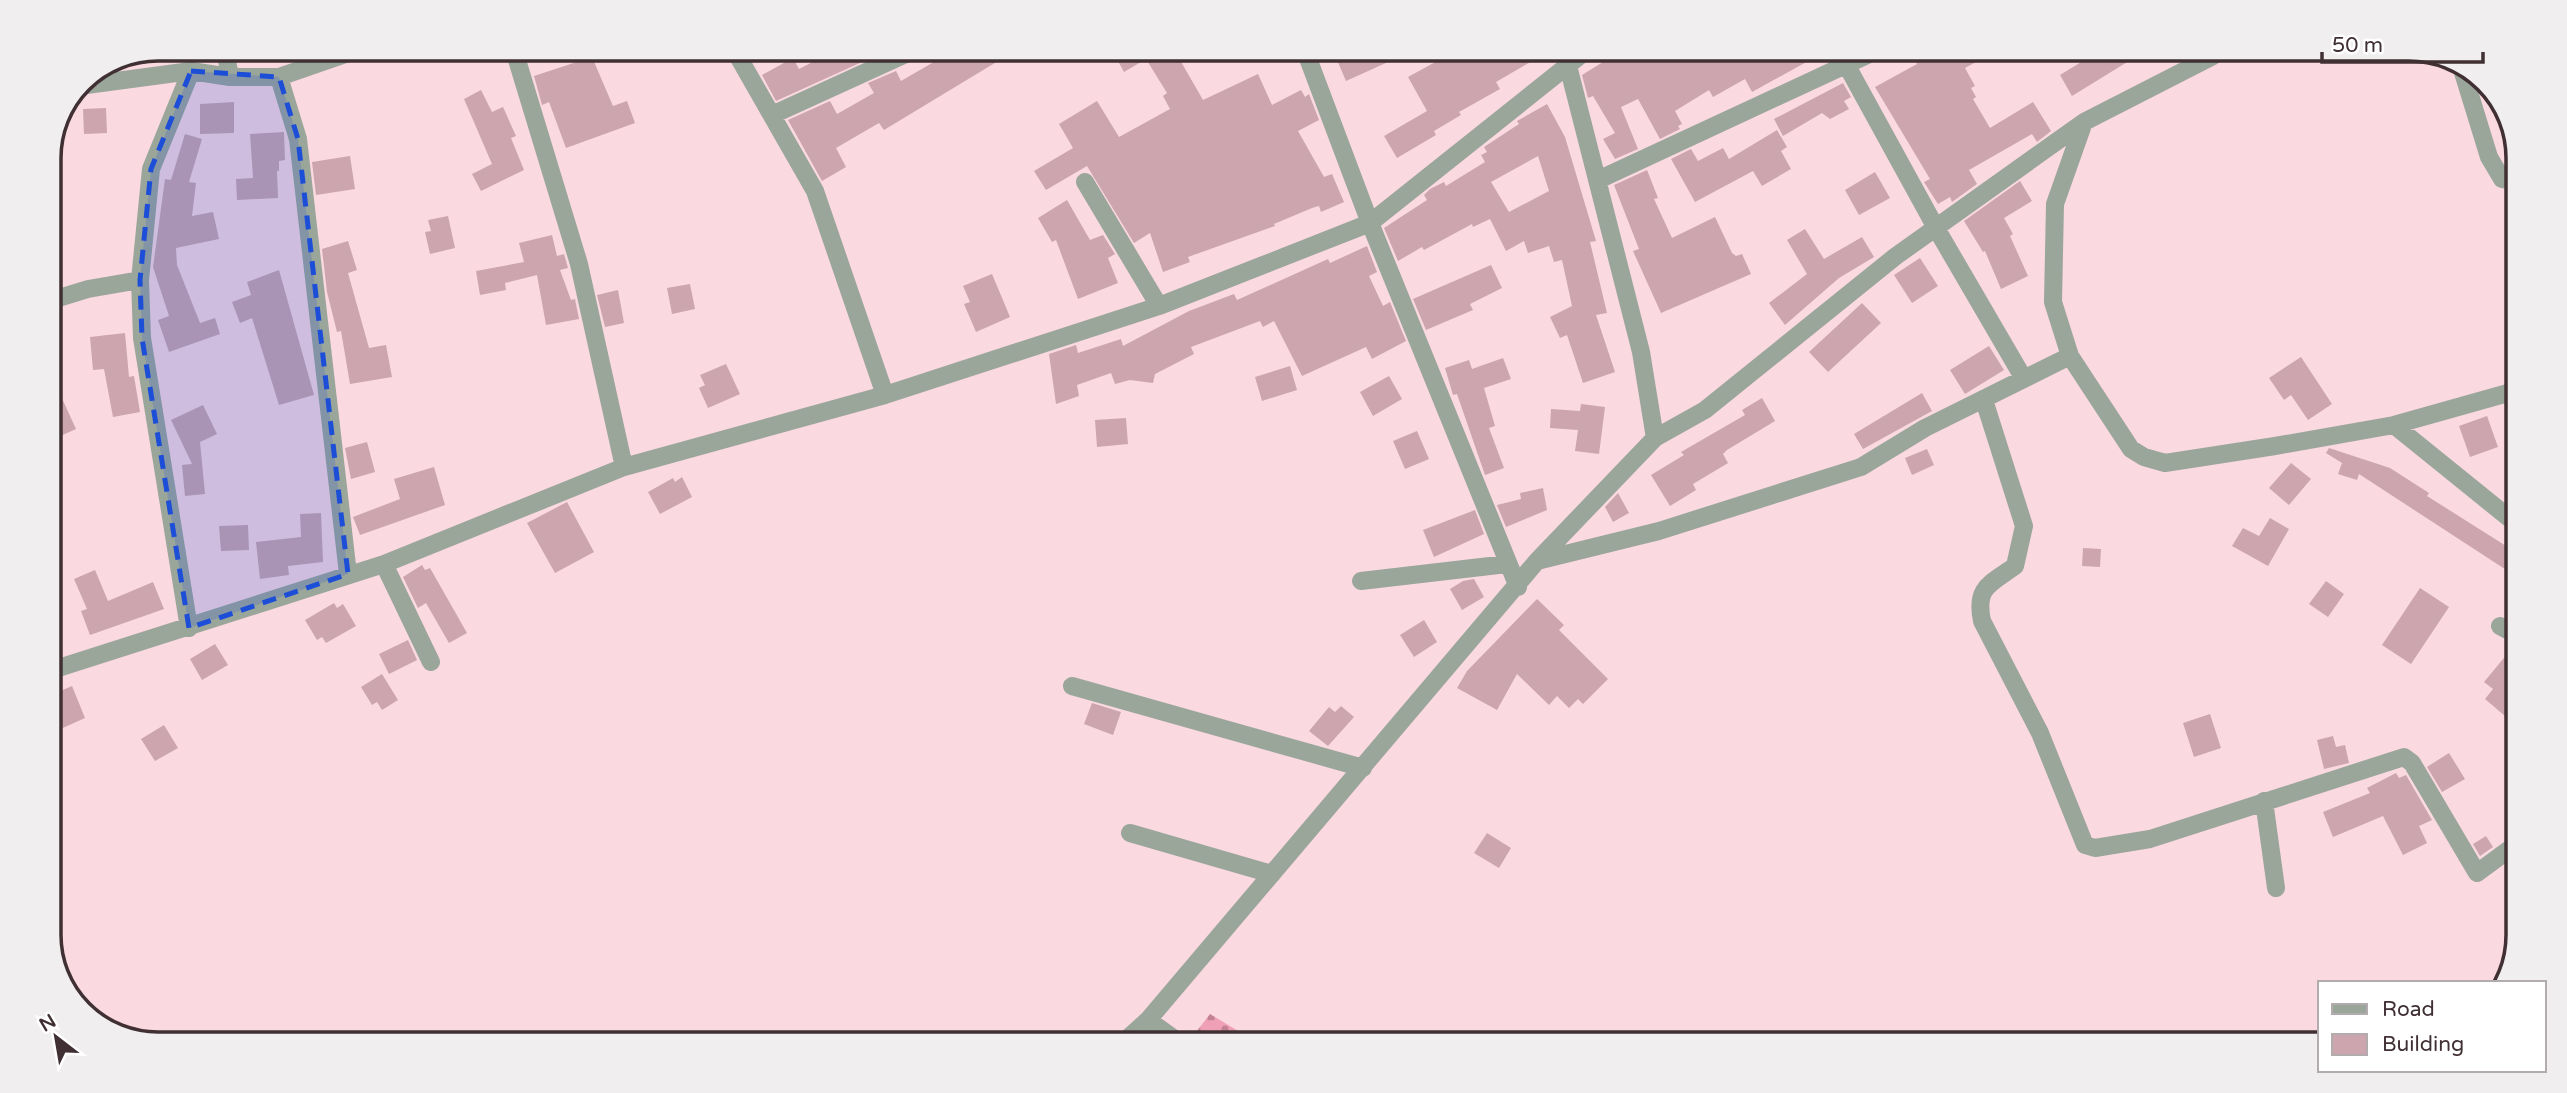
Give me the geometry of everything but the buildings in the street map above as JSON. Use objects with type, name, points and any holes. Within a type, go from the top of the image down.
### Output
[{"type":"street","points":[[227,61],[230,77]]},
{"type":"street","points":[[96,84],[191,71],[230,77],[279,77],[325,61]]},
{"type":"street","points":[[517,61],[579,264],[624,467]]},
{"type":"street","points":[[741,61],[815,191],[885,395]]},
{"type":"street","points":[[772,115],[890,61]]},
{"type":"street","points":[[1309,61],[1370,223],[1518,587]]},
{"type":"street","points":[[61,667],[384,564],[624,467],[885,395],[1159,306],[1370,223],[1566,61]]},
{"type":"street","points":[[1573,61],[1598,180],[1641,352],[1655,438]]},
{"type":"street","points":[[1598,180],[1841,61]]},
{"type":"street","points":[[1844,61],[2024,379]]},
{"type":"street","points":[[1135,1032],[1518,587],[1537,561],[1655,438],[1705,410],[1896,256],[2084,122],[2188,62]]},
{"type":"street","points":[[189,628],[142,338],[140,280],[151,169],[191,71]]},
{"type":"street","points":[[279,77],[298,139],[348,574]]},
{"type":"street","points":[[2465,79],[2489,157],[2502,179],[2506,180]]},
{"type":"street","points":[[2084,122],[2055,204],[2053,302],[2070,356],[2131,449],[2144,457],[2165,463],[2394,425],[2506,394]]},
{"type":"street","points":[[1085,182],[1159,306]]},
{"type":"street","points":[[61,297],[88,289],[140,280]]},
{"type":"street","points":[[1537,561],[1659,531],[1861,467],[1925,429],[2070,356]]},
{"type":"street","points":[[1984,400],[2025,526],[2015,566],[1984,588],[1979,604],[1982,621],[2040,733],[2085,845],[2095,848],[2150,839],[2404,758],[2412,763],[2477,873],[2506,852]]},
{"type":"street","points":[[2394,425],[2506,516]]},
{"type":"street","points":[[384,564],[432,662]]},
{"type":"street","points":[[1361,581],[1507,564]]},
{"type":"street","points":[[1072,686],[1363,768]]},
{"type":"street","points":[[2264,801],[2276,888]]},
{"type":"street","points":[[1130,833],[1272,874]]},
{"type":"street","points":[[1148,1020],[1165,1032]]},
{"type":"highlighted area","points":[[191,71],[279,77],[298,139],[348,574],[189,628],[142,338],[140,280],[151,169]]},
{"type":"green space","points":[[1210,1014],[1240,1032],[1196,1032]]}]
